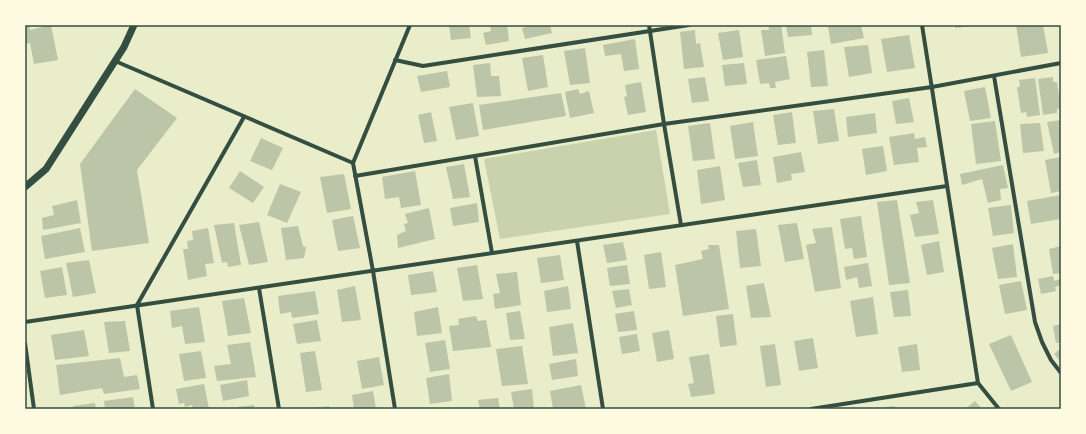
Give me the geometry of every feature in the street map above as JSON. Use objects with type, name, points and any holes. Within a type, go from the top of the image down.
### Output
[{"type":"street","points":[[25,187],[46,169],[124,47],[134,25]]},
{"type":"street","points":[[395,409],[373,271],[353,163],[410,25]]},
{"type":"street","points":[[649,25],[681,225]]},
{"type":"street","points":[[395,60],[423,66],[689,25]]},
{"type":"street","points":[[922,25],[978,383],[999,409]]},
{"type":"street","points":[[115,61],[353,163]]},
{"type":"street","points":[[355,176],[664,124],[932,87],[1061,64]]},
{"type":"street","points":[[994,76],[1035,322],[1042,342],[1051,360],[1061,373]]},
{"type":"street","points":[[153,409],[137,305],[244,117]]},
{"type":"street","points":[[475,156],[492,253]]},
{"type":"street","points":[[25,322],[947,186]]},
{"type":"street","points":[[577,241],[603,409]]},
{"type":"street","points":[[259,288],[279,409]]},
{"type":"street","points":[[25,343],[34,409]]},
{"type":"street","points":[[811,409],[978,383]]},
{"type":"green space","points":[[656,130],[670,214],[500,239],[484,159]]},
{"type":"building","points":[[25,25],[29,25],[30,30],[51,25],[58,60],[34,64],[30,43],[25,44]]},
{"type":"building","points":[[449,25],[469,25],[471,38],[451,40]]},
{"type":"building","points":[[490,25],[507,25],[509,41],[486,45],[483,33],[491,31]]},
{"type":"building","points":[[532,25],[550,25],[552,33],[525,39],[522,28]]},
{"type":"building","points":[[768,25],[781,25],[785,53],[765,56],[761,30],[769,30]]},
{"type":"building","points":[[786,25],[811,25],[812,35],[788,37]]},
{"type":"building","points":[[861,25],[864,38],[831,44],[828,27]]},
{"type":"building","points":[[955,25],[973,25],[973,26],[955,28]]},
{"type":"building","points":[[1016,25],[1043,25],[1048,53],[1021,57]]},
{"type":"building","points":[[695,30],[696,44],[700,43],[704,67],[684,69],[680,32]]},
{"type":"building","points":[[739,30],[743,57],[723,60],[718,33]]},
{"type":"building","points":[[909,35],[915,68],[887,72],[881,39]]},
{"type":"building","points":[[635,39],[639,69],[624,71],[621,54],[605,56],[603,45]]},
{"type":"building","points":[[868,45],[872,73],[849,77],[844,47]]},
{"type":"building","points":[[585,48],[590,83],[570,85],[564,51]]},
{"type":"building","points":[[824,50],[828,86],[811,87],[807,52]]},
{"type":"building","points":[[543,55],[548,87],[528,91],[522,58]]},
{"type":"building","points":[[786,56],[790,79],[775,82],[776,88],[770,88],[769,83],[760,84],[756,60]]},
{"type":"building","points":[[490,63],[491,76],[499,76],[501,96],[477,97],[473,65]]},
{"type":"building","points":[[744,63],[747,84],[725,86],[722,65]]},
{"type":"building","points":[[447,71],[450,87],[421,92],[417,76]]},
{"type":"building","points":[[705,77],[709,101],[692,103],[688,79]]},
{"type":"building","points":[[1053,77],[1053,82],[1057,82],[1061,108],[1057,109],[1057,113],[1043,115],[1038,79]]},
{"type":"building","points":[[1035,78],[1040,115],[1027,117],[1026,112],[1021,113],[1017,87],[1020,87],[1019,80]]},
{"type":"building","points":[[641,82],[646,112],[628,115],[624,97],[627,96],[625,85]]},
{"type":"building","points":[[985,87],[991,118],[970,121],[964,91]]},
{"type":"building","points":[[135,89],[177,118],[137,170],[149,243],[92,251],[80,164]]},
{"type":"building","points":[[578,89],[580,94],[589,91],[594,113],[570,118],[565,92]]},
{"type":"building","points":[[561,93],[566,116],[483,130],[479,105]]},
{"type":"building","points":[[909,98],[914,122],[896,124],[892,101]]},
{"type":"building","points":[[473,103],[479,136],[456,140],[449,107]]},
{"type":"building","points":[[834,109],[839,141],[818,144],[813,111]]},
{"type":"building","points":[[431,112],[437,141],[424,143],[418,115]]},
{"type":"building","points":[[792,112],[796,143],[778,145],[773,115]]},
{"type":"building","points":[[875,113],[877,133],[848,137],[846,117]]},
{"type":"building","points":[[1061,120],[1061,152],[1054,154],[1047,122]]},
{"type":"building","points":[[995,121],[1001,161],[976,164],[971,124]]},
{"type":"building","points":[[753,122],[758,156],[735,159],[730,126]]},
{"type":"building","points":[[710,123],[715,159],[693,161],[688,126]]},
{"type":"building","points":[[1040,123],[1044,151],[1023,153],[1020,124]]},
{"type":"building","points":[[914,133],[915,139],[925,137],[927,147],[917,148],[919,162],[894,165],[889,137]]},
{"type":"building","points":[[261,138],[283,148],[272,170],[250,161]]},
{"type":"building","points":[[883,146],[887,171],[866,175],[862,149]]},
{"type":"building","points":[[801,152],[805,172],[791,174],[792,180],[777,183],[773,157]]},
{"type":"building","points":[[1061,157],[1061,191],[1051,193],[1045,160]]},
{"type":"building","points":[[757,160],[761,185],[743,187],[738,163]]},
{"type":"building","points":[[464,164],[470,197],[453,199],[446,167]]},
{"type":"building","points":[[1003,165],[1008,188],[1000,189],[1001,200],[988,203],[982,179],[962,185],[960,174]]},
{"type":"building","points":[[720,166],[725,200],[701,204],[697,170]]},
{"type":"building","points":[[240,171],[264,187],[253,203],[229,188]]},
{"type":"building","points":[[415,171],[421,205],[401,208],[399,197],[385,199],[382,177]]},
{"type":"building","points":[[344,174],[351,209],[327,213],[320,177]]},
{"type":"building","points":[[280,184],[301,192],[287,223],[267,215]]},
{"type":"building","points":[[1061,195],[1061,219],[1031,224],[1027,201]]},
{"type":"building","points":[[77,200],[81,223],[43,230],[42,218],[54,215],[52,206]]},
{"type":"building","points":[[897,200],[910,283],[889,285],[877,202]]},
{"type":"building","points":[[933,200],[939,234],[915,237],[910,215],[919,213],[916,202]]},
{"type":"building","points":[[477,203],[479,222],[453,226],[450,208]]},
{"type":"building","points":[[1011,205],[1014,233],[993,236],[988,208]]},
{"type":"building","points":[[429,208],[435,239],[398,248],[397,235],[406,231],[404,224],[408,223],[405,214]]},
{"type":"building","points":[[353,216],[360,248],[338,251],[332,220]]},
{"type":"building","points":[[861,216],[867,257],[854,259],[852,248],[845,249],[840,219]]},
{"type":"building","points":[[259,222],[268,262],[249,265],[239,225]]},
{"type":"building","points":[[234,223],[241,265],[228,267],[227,262],[222,263],[214,225]]},
{"type":"building","points":[[797,223],[804,259],[785,262],[778,225]]},
{"type":"building","points":[[298,226],[303,246],[306,247],[304,258],[286,260],[281,228]]},
{"type":"building","points":[[832,227],[841,288],[815,292],[806,245],[816,243],[812,229]]},
{"type":"building","points":[[80,228],[85,252],[45,259],[41,236]]},
{"type":"building","points":[[208,228],[214,263],[205,264],[207,276],[188,280],[183,249],[188,249],[187,241],[193,240],[192,231]]},
{"type":"building","points":[[756,229],[761,266],[740,268],[736,231]]},
{"type":"building","points":[[939,241],[944,272],[927,275],[921,245]]},
{"type":"building","points":[[623,242],[627,260],[607,263],[603,245]]},
{"type":"building","points":[[1013,244],[1017,277],[998,279],[992,248]]},
{"type":"building","points":[[708,245],[719,245],[729,309],[683,316],[675,265],[703,259],[701,251],[709,249]]},
{"type":"building","points":[[1061,246],[1061,273],[1053,274],[1049,249]]},
{"type":"building","points":[[661,252],[666,287],[649,289],[644,255]]},
{"type":"building","points":[[560,255],[564,280],[541,283],[537,258]]},
{"type":"building","points":[[89,260],[96,293],[73,297],[66,263]]},
{"type":"building","points":[[868,263],[872,286],[859,288],[857,277],[846,280],[844,267]]},
{"type":"building","points":[[477,265],[483,299],[463,301],[457,268]]},
{"type":"building","points":[[627,265],[630,284],[610,286],[607,268]]},
{"type":"building","points":[[62,267],[67,295],[45,298],[40,271]]},
{"type":"building","points":[[433,271],[437,292],[411,295],[408,275]]},
{"type":"building","points":[[517,272],[521,305],[495,309],[493,294],[500,293],[496,274]]},
{"type":"building","points":[[1053,276],[1054,281],[1061,279],[1061,285],[1055,287],[1056,291],[1041,294],[1038,279]]},
{"type":"building","points":[[1021,281],[1027,310],[1005,314],[999,285]]},
{"type":"building","points":[[764,283],[771,317],[751,318],[746,286]]},
{"type":"building","points":[[355,286],[361,320],[342,322],[337,290]]},
{"type":"building","points":[[568,286],[571,309],[547,312],[544,291]]},
{"type":"building","points":[[629,289],[632,305],[616,308],[612,291]]},
{"type":"building","points":[[908,290],[911,316],[894,317],[890,292]]},
{"type":"building","points":[[315,291],[319,314],[292,318],[291,312],[280,314],[278,296]]},
{"type":"building","points":[[873,297],[878,334],[856,337],[850,301]]},
{"type":"building","points":[[244,298],[251,333],[228,336],[222,301]]},
{"type":"building","points":[[199,307],[205,342],[185,344],[182,326],[172,328],[170,311]]},
{"type":"building","points":[[438,307],[442,333],[417,336],[414,312]]},
{"type":"building","points":[[520,311],[525,339],[510,340],[506,313]]},
{"type":"building","points":[[634,311],[637,330],[618,332],[615,314]]},
{"type":"building","points":[[733,314],[737,345],[720,347],[716,316]]},
{"type":"building","points":[[476,316],[478,321],[486,320],[491,347],[453,351],[449,326],[459,325],[458,319]]},
{"type":"building","points":[[317,320],[321,341],[297,344],[293,324]]},
{"type":"building","points":[[125,321],[130,351],[109,353],[104,322]]},
{"type":"building","points":[[573,323],[578,353],[553,356],[549,327]]},
{"type":"building","points":[[1061,324],[1061,342],[1056,343],[1053,326]]},
{"type":"building","points":[[84,330],[89,356],[55,360],[51,335]]},
{"type":"building","points":[[669,330],[674,359],[657,362],[652,333]]},
{"type":"building","points":[[637,334],[640,351],[622,354],[619,337]]},
{"type":"building","points":[[1011,335],[1032,382],[1011,391],[989,344]]},
{"type":"building","points":[[813,338],[818,368],[799,371],[794,341]]},
{"type":"building","points":[[445,340],[450,369],[430,372],[425,343]]},
{"type":"building","points":[[250,342],[256,377],[217,381],[214,366],[231,364],[227,345]]},
{"type":"building","points":[[775,344],[781,385],[766,387],[760,346]]},
{"type":"building","points":[[917,344],[920,370],[902,372],[898,347]]},
{"type":"building","points":[[522,346],[528,384],[502,386],[496,349]]},
{"type":"building","points":[[1061,348],[1061,362],[1054,354]]},
{"type":"building","points":[[201,351],[206,378],[184,381],[179,354]]},
{"type":"building","points":[[315,351],[322,390],[306,392],[300,353]]},
{"type":"building","points":[[709,354],[715,394],[691,397],[688,384],[694,383],[689,357]]},
{"type":"building","points":[[379,357],[384,385],[362,389],[357,361]]},
{"type":"building","points":[[120,358],[124,377],[137,375],[140,389],[104,394],[102,388],[60,395],[56,365]]},
{"type":"building","points":[[576,359],[578,376],[552,380],[549,364]]},
{"type":"building","points":[[449,374],[452,401],[430,404],[426,378]]},
{"type":"building","points":[[247,380],[249,396],[223,401],[220,385]]},
{"type":"building","points":[[204,384],[209,409],[193,409],[192,405],[185,407],[184,403],[179,404],[176,389]]},
{"type":"building","points":[[581,385],[586,409],[553,409],[550,391]]},
{"type":"building","points":[[532,389],[534,409],[514,409],[511,392]]},
{"type":"building","points":[[373,391],[376,409],[354,409],[352,395]]},
{"type":"building","points":[[133,397],[135,409],[105,409],[104,401]]},
{"type":"building","points":[[498,398],[500,409],[480,409],[478,400]]},
{"type":"building","points":[[975,401],[982,409],[965,409]]},
{"type":"building","points":[[95,403],[96,409],[73,409],[73,406]]},
{"type":"building","points":[[254,405],[255,409],[239,409],[238,407]]},
{"type":"building","points":[[329,406],[330,409],[313,409],[313,408]]},
{"type":"building","points":[[895,406],[896,409],[878,409],[878,408]]}]
